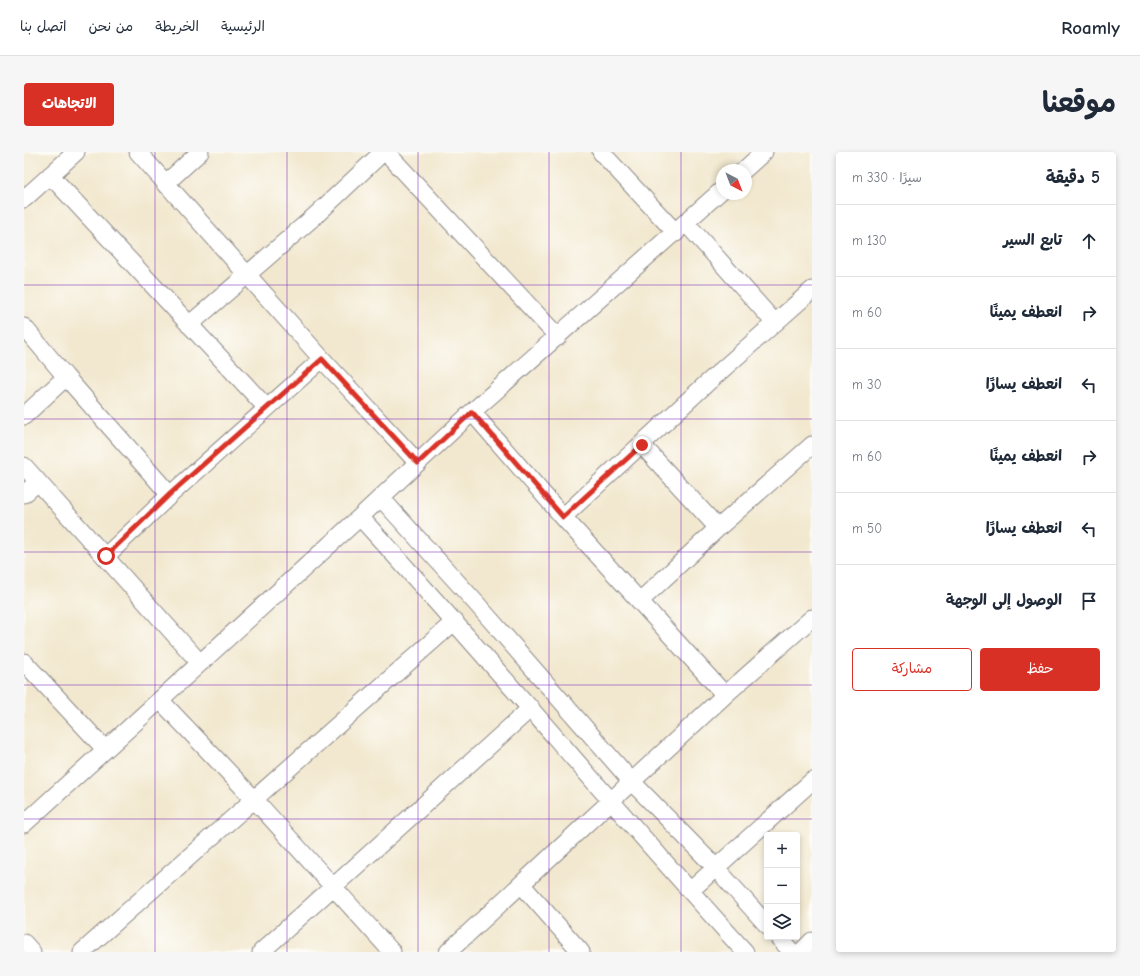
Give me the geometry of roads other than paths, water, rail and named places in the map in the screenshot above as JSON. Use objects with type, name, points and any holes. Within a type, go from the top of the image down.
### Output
[{"type":"street","points":[[24,199],[76,152]]},
{"type":"street","points":[[138,152],[322,359],[418,463]]},
{"type":"street","points":[[165,184],[200,152]]},
{"type":"street","points":[[189,325],[316,215],[384,152],[558,336]]},
{"type":"street","points":[[601,152],[681,228],[775,323]]},
{"type":"street","points":[[751,164],[764,152]]},
{"type":"street","points":[[50,175],[266,408]]},
{"type":"street","points":[[24,824],[381,498],[472,412],[716,196]]},
{"type":"street","points":[[563,517],[812,290]]},
{"type":"street","points":[[24,327],[66,377],[170,494]]},
{"type":"street","points":[[106,556],[170,494],[322,359]]},
{"type":"street","points":[[24,416],[66,377]]},
{"type":"street","points":[[472,412],[563,517],[725,695]]},
{"type":"street","points":[[640,601],[718,528],[812,444]]},
{"type":"street","points":[[642,445],[718,528]]},
{"type":"street","points":[[24,466],[200,663]]},
{"type":"street","points":[[24,494],[38,482]]},
{"type":"street","points":[[381,498],[476,603],[632,782],[716,868],[764,922]]},
{"type":"street","points":[[360,517],[455,621],[610,802],[745,952]]},
{"type":"street","points":[[448,952],[725,695],[812,618]]},
{"type":"street","points":[[82,952],[455,621]]},
{"type":"street","points":[[24,662],[105,749]]},
{"type":"street","points":[[160,700],[254,799],[392,952]]},
{"type":"street","points":[[261,952],[531,708]]},
{"type":"street","points":[[690,891],[812,781]]},
{"type":"street","points":[[521,884],[581,952]]},
{"type":"street","points":[[781,940],[792,952]]},
{"type":"street","points":[[801,952],[812,941]]},
{"type":"street","points":[[24,943],[32,952]]}]
